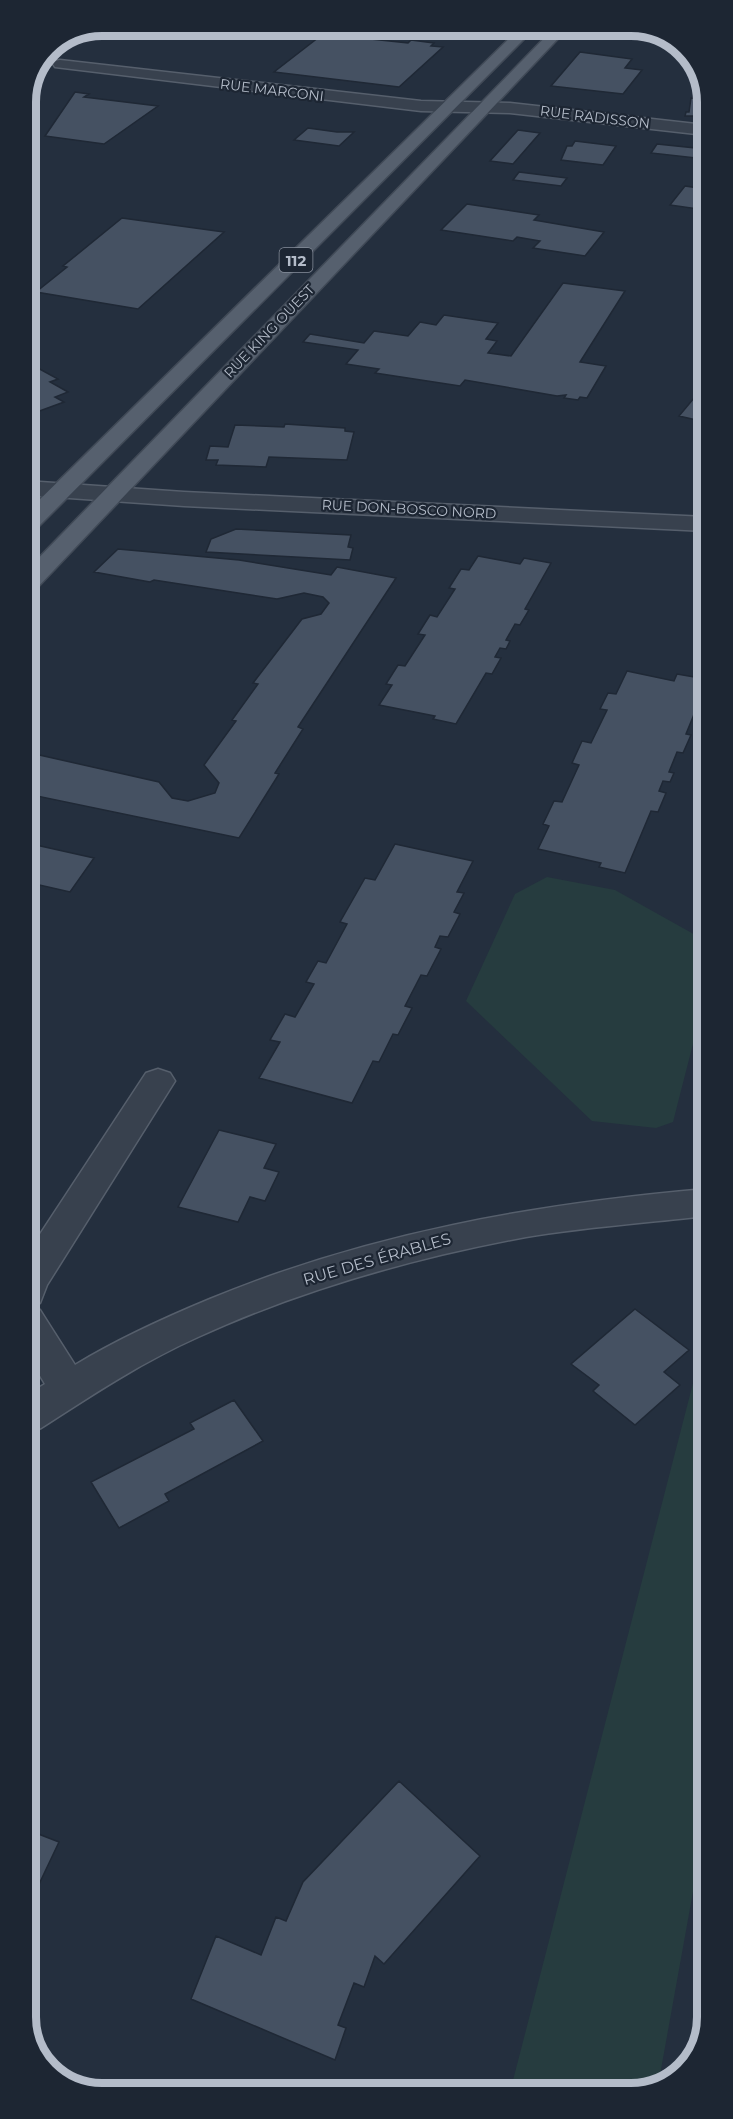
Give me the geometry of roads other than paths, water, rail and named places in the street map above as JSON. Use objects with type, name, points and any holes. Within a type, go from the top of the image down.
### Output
[{"type":"main road","name":"RUE KING OUEST","points":[[36,516],[520,36]]},
{"type":"main road","name":"RUE KING OUEST","points":[[36,575],[553,36]]},
{"type":"street","name":"RUE MARCONI","points":[[60,64],[321,96],[447,108],[484,106]]},
{"type":"street","name":"RUE RADISSON","points":[[484,106],[697,129]]},
{"type":"street","name":"RUE DON-BOSCO NORD","points":[[36,489],[112,495],[697,524]]},
{"type":"street","points":[[36,1271],[158,1081]]},
{"type":"street","name":"RUE DES ÉRABLES","points":[[36,1410],[68,1387],[134,1350],[199,1319],[360,1261],[464,1235],[557,1218],[642,1207],[697,1204]]},
{"type":"street","points":[[36,1335],[68,1387]]}]
